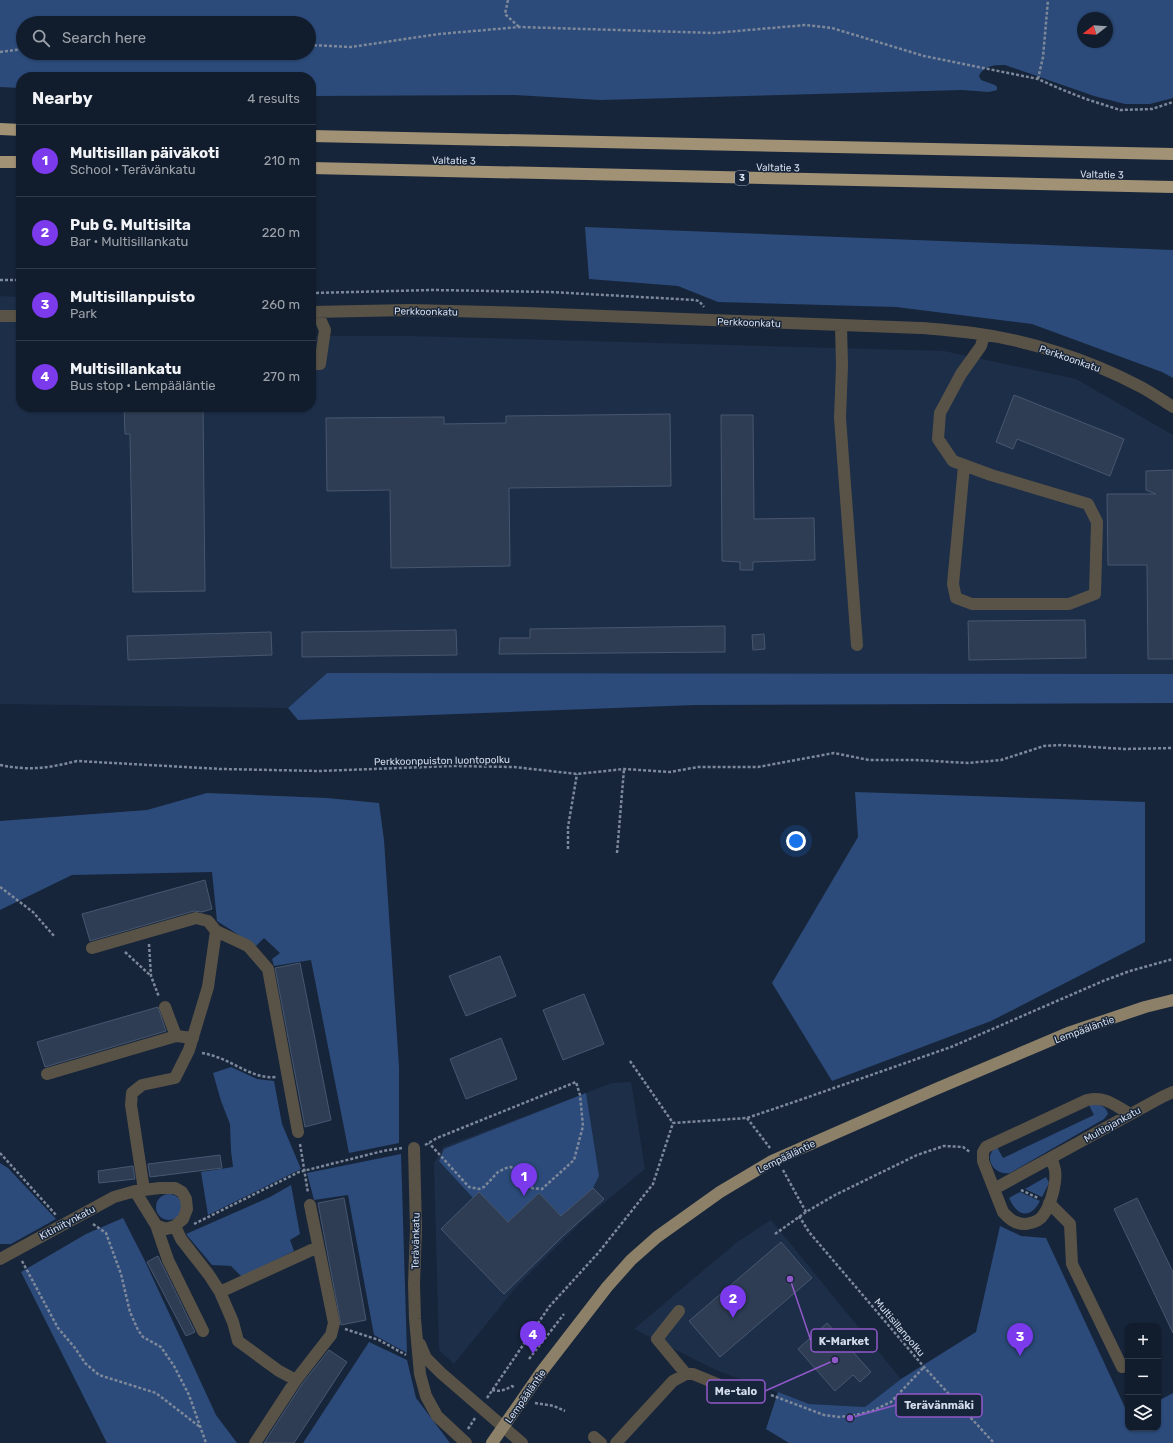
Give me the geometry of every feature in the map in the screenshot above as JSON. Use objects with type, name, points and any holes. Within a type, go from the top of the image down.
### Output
[{"type":"highway","points":[[0,129],[16,130]]},
{"type":"highway","name":"Valtatie 3","points":[[316,136],[1173,154]]},
{"type":"highway","points":[[0,162],[16,162]]},
{"type":"highway","name":"Valtatie 3","points":[[316,168],[1173,187]]},
{"type":"main road","name":"Lempääläntie","points":[[492,1443],[542,1370],[631,1260],[657,1237],[720,1192],[772,1161],[1068,1033],[1145,1007],[1173,1000]]},
{"type":"street","name":"Perkkoonkatu","points":[[316,312],[410,310],[518,312],[921,328],[984,335],[1058,352],[1088,363],[1140,386],[1173,407]]},
{"type":"street","points":[[316,315],[325,330],[320,364],[316,364]]},
{"type":"street","points":[[0,316],[16,316]]},
{"type":"street","points":[[841,325],[842,366],[840,418],[857,645]]},
{"type":"street","points":[[964,466],[953,584],[956,598],[972,604],[1069,604],[1095,594],[1097,522],[1088,504],[964,466],[953,461],[938,440],[940,414],[961,374],[981,346],[984,335]]},
{"type":"street","points":[[92,948],[196,918],[208,921],[216,931],[248,946],[268,969],[298,1132]]},
{"type":"street","points":[[204,1331],[168,1260],[156,1225],[140,1190],[139,1167],[131,1105],[132,1093],[142,1085],[175,1078],[190,1050],[208,988],[216,931]]},
{"type":"street","points":[[165,1007],[176,1036]]},
{"type":"street","points":[[47,1074],[176,1036],[193,1038]]},
{"type":"street","name":"Multiojankatu","points":[[999,1187],[1130,1114],[1173,1092]]},
{"type":"street","points":[[1051,1158],[1055,1170],[1055,1183],[1044,1214],[1039,1220],[1031,1224],[1013,1222],[1003,1212],[999,1187],[983,1161],[983,1152],[986,1147],[1087,1100],[1097,1098],[1106,1100],[1130,1114]]},
{"type":"street","name":"Terävänkatu","points":[[414,1148],[416,1229],[414,1284],[416,1334],[420,1374],[426,1396],[437,1416],[466,1443]]},
{"type":"street","name":"Kitiniitynkatu","points":[[0,1259],[114,1197],[140,1190],[175,1188],[182,1192],[186,1199],[187,1209],[179,1223]]},
{"type":"street","points":[[1049,1203],[1070,1224],[1072,1264],[1122,1367]]},
{"type":"street","points":[[256,1443],[296,1380],[331,1335],[334,1323],[310,1205]]},
{"type":"street","points":[[156,1225],[166,1229],[179,1223],[181,1239],[209,1275],[220,1292],[233,1322],[238,1341],[279,1371],[296,1380]]},
{"type":"street","points":[[220,1292],[318,1247]]},
{"type":"street","points":[[679,1311],[657,1339],[686,1374]]},
{"type":"street","name":"Terävänkatu","points":[[416,1334],[426,1358],[441,1374],[504,1426],[522,1443]]},
{"type":"street","points":[[616,1443],[672,1381],[686,1374],[693,1374],[749,1397],[759,1390]]},
{"type":"path","points":[[508,0],[505,14],[520,27]]},
{"type":"path","points":[[1038,78],[1043,57],[1048,0]]},
{"type":"path","points":[[316,45],[351,47],[439,34],[520,27],[714,32],[806,25],[832,28],[924,56],[1038,78],[1086,99],[1120,110],[1152,109],[1173,102]]},
{"type":"path","points":[[0,52],[16,50]]},
{"type":"path","points":[[0,280],[16,280]]},
{"type":"path","points":[[316,293],[432,290],[551,292],[695,300],[702,303],[704,310]]},
{"type":"path","name":"Perkkoonpuiston luontopolku","points":[[96,762],[221,769],[320,771],[453,766],[507,767],[577,774],[624,769],[670,772],[698,767],[758,767],[834,753],[869,760],[916,760],[968,763],[1000,760],[1044,746],[1061,745],[1124,749],[1173,748]]},
{"type":"path","name":"Perkkoonpuiston luontopolku","points":[[0,764],[18,768],[38,768],[77,761],[159,766],[104,763]]},
{"type":"path","points":[[617,853],[624,769]]},
{"type":"path","points":[[568,849],[568,827],[577,774]]},
{"type":"path","points":[[0,887],[33,912],[54,936]]},
{"type":"path","points":[[148,931],[151,976],[157,995]]},
{"type":"path","points":[[114,941],[151,976]]},
{"type":"path","points":[[190,1050],[217,1057],[257,1075],[268,1078],[288,1077]]},
{"type":"path","points":[[630,1061],[673,1123]]},
{"type":"path","points":[[179,1223],[190,1226],[299,1172],[383,1151],[400,1148],[414,1148],[425,1145],[437,1138],[576,1082],[580,1095],[583,1126],[574,1160],[542,1189],[532,1188],[511,1167],[498,1172],[484,1187],[479,1189],[469,1186],[429,1143]]},
{"type":"path","points":[[747,1118],[770,1148]]},
{"type":"path","points":[[298,1132],[310,1205]]},
{"type":"path","points":[[775,1234],[799,1216],[835,1195],[917,1155],[944,1146],[963,1147]]},
{"type":"path","points":[[0,1153],[63,1224]]},
{"type":"path","points":[[783,1170],[806,1212]]},
{"type":"path","points":[[999,1187],[1021,1189],[1049,1203]]},
{"type":"path","name":"Multisillanpolku","points":[[799,1216],[809,1232],[924,1367],[994,1443]]},
{"type":"path","points":[[86,1224],[93,1224],[106,1233],[121,1274],[130,1312],[138,1330],[143,1337],[161,1347],[174,1366],[189,1395],[206,1443]]},
{"type":"path","points":[[16,1249],[58,1328],[75,1348],[85,1363],[99,1375],[156,1392],[201,1428]]},
{"type":"path","points":[[528,1359],[564,1314]]},
{"type":"path","points":[[351,1331],[379,1340],[409,1357],[418,1356]]},
{"type":"path","points":[[759,1390],[824,1415],[838,1417],[856,1415],[872,1411],[891,1402],[924,1367]]},
{"type":"path","points":[[492,1390],[506,1390],[512,1386]]},
{"type":"path","points":[[536,1403],[554,1406],[565,1411]]},
{"type":"shaded area","points":[[0,0],[1173,0],[1173,98],[1150,104],[1125,104],[1094,96],[1005,65],[990,66],[981,72],[979,76],[981,80],[997,87],[997,90],[989,92],[962,90],[600,100],[515,95],[316,96],[316,72],[16,72],[16,88],[0,87]]},
{"type":"shaded area","points":[[585,227],[1173,250],[1173,378],[1162,372],[1032,324],[896,307],[718,302],[678,286],[589,279]]},
{"type":"shaded area","points":[[0,296],[16,297],[16,412],[316,412],[316,336],[409,336],[944,351],[1076,379],[1173,435],[1173,674],[327,673],[288,708],[0,704]]},
{"type":"shaded area","points":[[327,673],[1173,674],[1173,703],[695,705],[298,720],[288,708]]},
{"type":"shaded area","points":[[855,792],[1145,802],[1145,942],[991,1021],[832,1081],[772,983],[858,837]]},
{"type":"shaded area","points":[[207,793],[327,798],[379,803],[384,840],[399,1067],[399,1143],[349,1153],[311,960],[274,966],[272,959],[280,953],[264,938],[256,946],[217,921],[212,872],[72,875],[0,910],[0,821],[147,810]]},
{"type":"shaded area","points":[[231,1067],[257,1079],[274,1081],[282,1124],[301,1169],[208,1215],[201,1172],[233,1167],[230,1124],[221,1101],[213,1073]]},
{"type":"shaded area","points":[[631,1082],[645,1169],[580,1223],[517,1286],[454,1364],[439,1350],[434,1163],[443,1147],[612,1083]]},
{"type":"shaded area","points":[[586,1093],[599,1176],[593,1188],[561,1216],[539,1193],[508,1222],[479,1192],[473,1198],[439,1161],[444,1149]]},
{"type":"shaded area","points":[[1096,1104],[1105,1108],[1108,1114],[1104,1119],[1010,1173],[1004,1173],[994,1168],[990,1160],[990,1155],[997,1147],[1003,1158],[1094,1115],[1089,1105]]},
{"type":"shaded area","points":[[401,1154],[407,1353],[374,1335],[348,1195],[314,1200],[307,1173]]},
{"type":"shaded area","points":[[0,1163],[8,1168],[56,1219],[11,1244],[0,1244]]},
{"type":"shaded area","points":[[1046,1177],[1049,1183],[1042,1197],[1025,1189]]},
{"type":"shaded area","points":[[291,1185],[300,1234],[290,1240],[294,1251],[242,1277],[231,1266],[212,1265],[186,1234],[270,1197]]},
{"type":"shaded area","points":[[1020,1192],[1040,1201],[1032,1211],[1028,1213],[1020,1212],[1016,1209],[1009,1198]]},
{"type":"shaded area","points":[[169,1194],[178,1198],[182,1207],[178,1216],[169,1220],[160,1216],[156,1207],[160,1198]]},
{"type":"shaded area","points":[[123,1218],[144,1259],[216,1415],[237,1443],[107,1443],[21,1272],[86,1234]]},
{"type":"shaded area","points":[[771,1220],[901,1379],[865,1407],[809,1404],[716,1370],[634,1329],[736,1243]]},
{"type":"shaded area","points":[[1000,1226],[1021,1236],[1046,1238],[1125,1408],[1125,1431],[1161,1431],[1161,1399],[1173,1393],[1173,1443],[789,1443],[766,1429],[778,1392],[809,1404],[865,1407],[901,1379],[976,1332]]},
{"type":"shaded area","points":[[369,1342],[407,1360],[416,1398],[450,1443],[303,1443]]},
{"type":"building","points":[[1014,395],[1124,439],[1110,476],[1017,439],[1013,449],[996,442]]},
{"type":"building","points":[[124,412],[203,412],[205,591],[133,592],[130,434],[125,434]]},
{"type":"building","points":[[670,414],[671,486],[509,488],[510,566],[391,568],[390,490],[327,491],[326,418],[444,417],[444,424],[506,423],[506,416]]},
{"type":"building","points":[[721,415],[753,415],[754,519],[814,518],[815,560],[753,562],[753,570],[740,570],[740,562],[722,561]]},
{"type":"building","points":[[1173,470],[1173,659],[1148,659],[1147,565],[1108,565],[1107,494],[1156,494],[1146,490],[1146,471]]},
{"type":"building","points":[[1085,620],[1086,658],[969,660],[968,621]]},
{"type":"building","points":[[725,626],[725,652],[499,654],[500,638],[530,638],[530,629]]},
{"type":"building","points":[[456,630],[457,655],[302,657],[302,632]]},
{"type":"building","points":[[271,632],[272,655],[128,660],[127,636]]},
{"type":"building","points":[[764,634],[765,649],[753,650],[752,635]]},
{"type":"building","points":[[205,880],[212,909],[202,912],[194,911],[90,941],[82,914]]},
{"type":"building","points":[[500,956],[516,996],[466,1016],[449,976]]},
{"type":"building","points":[[300,963],[331,1120],[305,1127],[275,968]]},
{"type":"building","points":[[584,994],[604,1044],[563,1060],[543,1010]]},
{"type":"building","points":[[158,1007],[166,1031],[45,1067],[37,1042]]},
{"type":"building","points":[[501,1038],[517,1079],[466,1099],[450,1059]]},
{"type":"building","points":[[220,1155],[222,1168],[150,1177],[148,1164]]},
{"type":"building","points":[[133,1166],[135,1179],[99,1183],[98,1171]]},
{"type":"building","points":[[593,1188],[604,1199],[563,1236],[504,1294],[441,1229],[479,1192],[508,1222],[539,1193],[561,1216]]},
{"type":"building","points":[[344,1198],[366,1320],[341,1325],[318,1203]]},
{"type":"building","points":[[1137,1198],[1173,1272],[1173,1333],[1114,1209]]},
{"type":"building","points":[[781,1242],[812,1278],[720,1357],[689,1321]]},
{"type":"building","points":[[158,1256],[195,1332],[186,1336],[147,1262]]},
{"type":"building","points":[[827,1323],[871,1372],[860,1382],[853,1375],[835,1391],[798,1349]]},
{"type":"building","points":[[329,1350],[347,1362],[294,1443],[264,1443],[302,1384]]},
{"type":"place","name":"Multisillan päiväkoti","points":[[524,1196]]},
{"type":"place","name":"K-Market","points":[[790,1279]]},
{"type":"place","name":"Pub G. Multisilta","points":[[733,1318]]},
{"type":"place","name":"Multisillankatu","points":[[533,1354]]},
{"type":"place","name":"Multisillanpuisto","points":[[1020,1356]]},
{"type":"place","name":"Me-talo","points":[[835,1360]]},
{"type":"place","name":"Terävänmäki","points":[[850,1418]]}]
